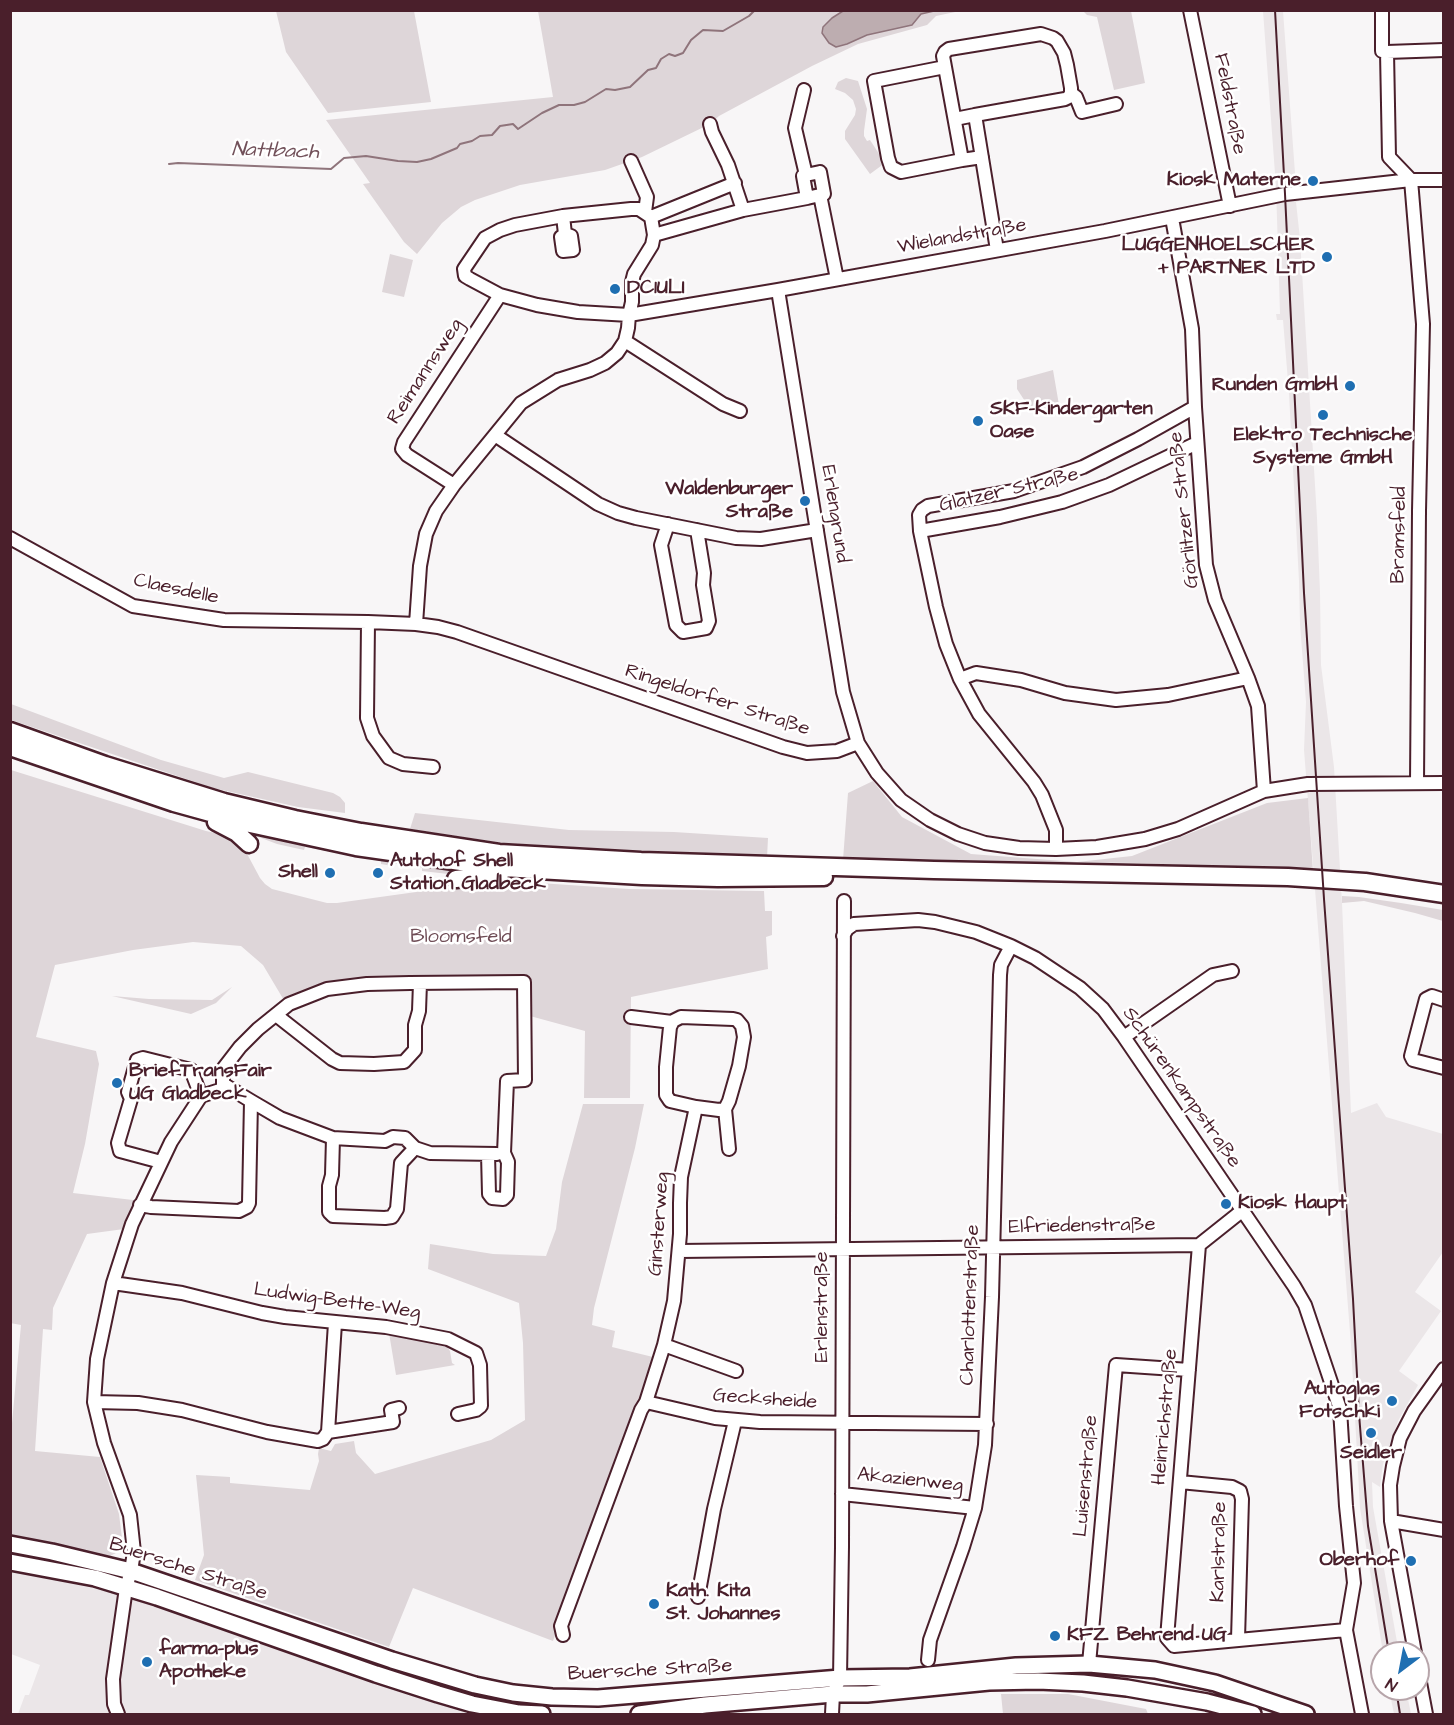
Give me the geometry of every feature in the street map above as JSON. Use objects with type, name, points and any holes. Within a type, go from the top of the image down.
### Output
[{"type":"highway","points":[[10,731],[105,765],[224,802],[361,832],[499,853],[718,878],[946,879],[1287,886],[1364,891],[1443,904]]},
{"type":"highway","points":[[10,747],[174,803],[261,826],[356,847],[503,868],[934,870],[1288,877],[1365,882],[1443,894]]},
{"type":"highway","points":[[174,803],[237,833],[249,844]]},
{"type":"highway","points":[[456,879],[524,869]]},
{"type":"main road","name":"Buersche Straße","points":[[10,1544],[131,1571],[392,1660],[475,1685],[513,1693],[598,1698],[840,1678],[910,1677],[1008,1666],[1089,1664],[1155,1670],[1215,1683],[1306,1714]]},
{"type":"main road","name":"Buersche Straße","points":[[10,1562],[95,1578],[157,1597],[376,1674],[472,1704],[519,1713],[542,1714]]},
{"type":"main road","name":"Buersche Straße","points":[[639,1714],[705,1705],[832,1694],[867,1694],[989,1683],[1063,1682],[1127,1688],[1169,1695],[1253,1714]]},
{"type":"street","name":"Feldstraße","points":[[1190,10],[1230,206]]},
{"type":"street","points":[[1382,10],[1382,51],[1443,50]]},
{"type":"street","points":[[962,160],[943,56],[949,49],[1041,34],[1053,38],[1061,45],[1071,93],[1076,97],[1082,111],[1116,104]]},
{"type":"street","points":[[1394,52],[1389,157],[1411,180]]},
{"type":"street","points":[[945,67],[874,81],[891,167],[901,172],[982,157]]},
{"type":"street","points":[[804,90],[795,135],[806,175]]},
{"type":"street","points":[[955,118],[1065,99],[1071,93]]},
{"type":"street","points":[[975,115],[997,250]]},
{"type":"street","points":[[710,124],[729,165],[743,210]]},
{"type":"street","points":[[417,624],[420,566],[426,534],[436,511],[454,485],[521,403],[558,380],[605,363],[617,353],[625,341],[634,274],[652,245],[654,235],[648,214],[647,197],[631,161]]},
{"type":"street","points":[[654,235],[743,210],[807,198],[824,194],[820,172],[802,176],[807,198]]},
{"type":"street","name":"Wielandstraße","points":[[563,216],[515,225],[485,238],[464,269],[465,276],[500,295],[537,305],[578,312],[629,315],[1105,231],[1285,195],[1411,180],[1443,180]]},
{"type":"street","name":"Bramsfeld","points":[[1411,180],[1423,324],[1417,783]]},
{"type":"street","points":[[565,234],[563,216],[631,208],[648,214],[735,183]]},
{"type":"street","points":[[820,195],[837,279]]},
{"type":"street","name":"Görlitzer Straße","points":[[1172,218],[1192,329],[1206,565],[1215,600],[1258,706],[1264,790]]},
{"type":"street","name":"Erlengrund","points":[[778,290],[843,692],[858,743]]},
{"type":"street","name":"Reimannsweg","points":[[454,485],[407,455],[402,449],[404,442],[500,295]]},
{"type":"street","points":[[625,341],[723,404],[740,411]]},
{"type":"street","name":"Glatzer Straße","points":[[1195,407],[1138,440],[1083,467],[1014,491],[928,506],[919,515],[920,531],[1000,517],[1062,502],[1115,483],[1197,443]]},
{"type":"street","points":[[495,435],[598,504],[618,513],[736,538],[762,538],[817,530]]},
{"type":"street","points":[[668,524],[661,545],[676,625],[683,632],[705,628],[709,621],[697,530]]},
{"type":"street","points":[[920,531],[946,644],[960,679],[980,714],[1042,795],[1056,831],[1056,849]]},
{"type":"street","name":"Claesdelle","points":[[10,538],[133,606],[224,620],[313,622]]},
{"type":"street","name":"Ringeldorfer Straße","points":[[313,622],[368,622],[438,627],[783,747],[807,753],[837,751],[858,743]]},
{"type":"street","points":[[368,622],[367,718],[373,736],[389,758],[403,764],[433,767]]},
{"type":"street","points":[[960,679],[976,673],[1021,680],[1065,693],[1116,700],[1168,695],[1248,678]]},
{"type":"street","points":[[858,743],[877,773],[901,800],[930,820],[986,843],[1019,848],[1097,847],[1145,839],[1178,829],[1264,790],[1308,784],[1443,783]]},
{"type":"street","name":"Erlenstraße","points":[[840,1678],[844,901]]},
{"type":"street","name":"Schürenkampstraße","points":[[843,936],[854,924],[918,920],[935,922],[976,932],[1011,946],[1035,958],[1080,988],[1103,1009],[1124,1037],[1303,1299],[1340,1409],[1354,1583],[1346,1630],[1362,1714]]},
{"type":"street","name":"Charlottenstraße","points":[[928,1660],[930,1640],[975,1508],[987,1424],[999,975],[1001,965],[1011,946]]},
{"type":"street","points":[[1124,1037],[1213,975],[1232,971]]},
{"type":"street","points":[[118,1714],[114,1704],[113,1678],[126,1588],[134,1552],[130,1515],[104,1443],[94,1402],[97,1359],[113,1283],[132,1224],[160,1162],[201,1096],[223,1089],[223,1069],[258,1029],[289,1004],[327,989],[367,984],[524,982],[525,1080],[507,1081],[504,1153],[508,1165],[507,1195],[503,1199],[492,1198],[489,1194],[489,1154]]},
{"type":"street","points":[[276,1016],[340,1063],[404,1062],[415,1050],[420,983]]},
{"type":"street","points":[[1443,1000],[1431,996],[1426,999],[1411,1056],[1413,1060],[1443,1068]]},
{"type":"street","points":[[631,1017],[672,1022],[681,1017],[734,1019],[742,1026],[744,1037],[739,1066],[725,1109],[729,1149]]},
{"type":"street","points":[[672,1022],[665,1092],[670,1101],[696,1107],[725,1109]]},
{"type":"street","points":[[160,1162],[120,1151],[118,1143],[130,1099],[128,1092],[137,1060],[143,1058],[191,1070],[201,1096]]},
{"type":"street","points":[[223,1083],[251,1101],[299,1126],[333,1138],[385,1142],[393,1137],[405,1138],[415,1148],[430,1153],[504,1153]]},
{"type":"street","points":[[140,1205],[239,1212],[247,1207],[249,1203],[251,1101]]},
{"type":"street","name":"Ginsterweg","points":[[646,1402],[664,1345],[674,1301],[679,1251],[681,1177],[696,1107]]},
{"type":"street","points":[[333,1138],[329,1203],[329,1212],[333,1216],[392,1217],[397,1209],[401,1163],[415,1148]]},
{"type":"street","points":[[1198,1245],[1243,1210]]},
{"type":"street","name":"Elfriedenstraße","points":[[679,1251],[1198,1245]]},
{"type":"street","name":"Heinrichstraße","points":[[1198,1245],[1167,1638],[1174,1646],[1238,1639]]},
{"type":"street","name":"Ludwig-Bette-Weg","points":[[113,1283],[182,1293],[262,1313],[386,1327],[448,1339],[476,1353],[480,1365],[481,1406],[476,1410],[458,1414]]},
{"type":"street","points":[[327,1434],[335,1323]]},
{"type":"street","points":[[664,1345],[736,1371]]},
{"type":"street","name":"Luisenstraße","points":[[1089,1664],[1116,1365],[1189,1370]]},
{"type":"street","points":[[1412,1641],[1391,1521],[1390,1485],[1400,1438],[1414,1411],[1443,1369]]},
{"type":"street","points":[[94,1402],[138,1404],[182,1410],[267,1432],[318,1441],[327,1434],[393,1422],[391,1410],[399,1408]]},
{"type":"street","points":[[563,1635],[561,1626],[640,1410],[646,1402]]},
{"type":"street","name":"Gecksheide","points":[[646,1402],[735,1421],[987,1424]]},
{"type":"street","points":[[698,1597],[714,1509],[735,1421]]},
{"type":"street","name":"Karlstraße","points":[[1180,1482],[1232,1487],[1240,1491],[1242,1499],[1238,1639]]},
{"type":"street","name":"Akazienweg","points":[[842,1494],[975,1508]]},
{"type":"street","points":[[1391,1521],[1443,1530]]},
{"type":"street","points":[[1238,1639],[1346,1630]]},
{"type":"street","points":[[832,1714],[832,1694],[840,1678]]},
{"type":"shaded area","points":[[843,11],[934,11],[921,14],[912,25],[867,35],[836,47],[829,43],[822,33],[823,27]]},
{"type":"shaded area","points":[[1263,11],[1283,11],[1295,173],[1299,185],[1299,201],[1296,202],[1317,518],[1321,665],[1334,767],[1351,1113],[1377,1103],[1386,1117],[1443,1134],[1443,1252],[1415,1292],[1441,1311],[1399,1371],[1418,1385],[1398,1421],[1383,1464],[1380,1487],[1372,1482],[1373,1507],[1397,1641],[1381,1641],[1360,1508],[1351,1345],[1304,750],[1306,702],[1289,394],[1283,320],[1277,320],[1276,314],[1280,314],[1276,187]]},
{"type":"shaded area","points":[[10,1570],[151,1603],[371,1682],[467,1710],[465,1714],[18,1714],[25,1695],[29,1695],[40,1665],[11,1654]]},
{"type":"shaded area","points":[[1391,1701],[1408,1701],[1411,1714],[1394,1714]]},
{"type":"green space","points":[[276,11],[414,11],[431,102],[328,113],[286,52]]},
{"type":"green space","points":[[538,11],[960,11],[936,16],[927,25],[858,44],[719,116],[710,124],[642,157],[605,170],[520,185],[475,200],[461,207],[442,223],[417,254],[404,242],[363,184],[370,183],[326,120],[553,97]]},
{"type":"green space","points":[[1083,11],[1131,11],[1145,83],[1114,90],[1097,17],[1087,15]]},
{"type":"green space","points":[[846,78],[858,81],[867,109],[864,136],[867,141],[870,140],[885,163],[870,174],[845,139],[845,131],[856,109],[853,100],[845,93],[835,89],[838,82]]},
{"type":"green space","points":[[390,254],[413,260],[404,297],[382,292]]},
{"type":"green space","points":[[1053,370],[1059,405],[1032,412],[1017,389],[1017,380]]},
{"type":"green space","points":[[11,704],[161,760],[224,778],[248,772],[333,793],[345,803],[345,813],[298,807],[213,788],[11,720]]},
{"type":"green space","name":"Bloomsfeld","points":[[11,770],[206,831],[234,837],[245,850],[260,878],[272,889],[327,903],[452,887],[507,876],[509,881],[629,889],[764,891],[765,911],[772,911],[772,935],[766,937],[768,969],[631,997],[630,1098],[584,1098],[585,1031],[530,1016],[530,977],[352,982],[285,1002],[263,965],[241,946],[193,942],[133,950],[55,965],[36,1037],[96,1051],[99,1064],[85,1144],[73,1193],[133,1200],[136,1203],[124,1229],[87,1234],[53,1308],[52,1330],[43,1329],[35,1451],[100,1457],[119,1514],[122,1538],[120,1549],[110,1556],[11,1536],[11,1434],[21,1325],[10,1323]]},
{"type":"green space","points":[[873,781],[902,817],[971,854],[1077,862],[1132,856],[1267,803],[1308,798],[1313,872],[1141,863],[843,860],[848,793]]},
{"type":"green space","points":[[415,813],[569,830],[674,832],[768,838],[767,858],[503,843],[410,829]]},
{"type":"green space","points":[[257,832],[323,847],[438,868],[467,870],[457,875],[422,871],[422,868],[401,864],[392,863],[392,866],[381,864],[381,861],[277,844],[256,836]]},
{"type":"green space","points":[[1342,896],[1443,910],[1443,921],[1364,901],[1342,903]]},
{"type":"green space","points":[[232,987],[216,1003],[191,1014],[112,996],[212,1000]]},
{"type":"green space","points":[[583,1104],[644,1104],[594,1308],[592,1325],[615,1331],[612,1347],[654,1359],[643,1394],[609,1477],[553,1641],[413,1588],[389,1647],[195,1580],[204,1555],[196,1475],[230,1477],[230,1483],[310,1490],[319,1461],[319,1448],[331,1451],[335,1444],[354,1441],[356,1453],[375,1474],[491,1440],[525,1420],[523,1343],[519,1303],[428,1269],[430,1244],[493,1254],[546,1256],[556,1229],[562,1182]]},
{"type":"green space","points":[[389,1333],[445,1344],[450,1351],[452,1363],[455,1365],[396,1375]]},
{"type":"green space","points":[[1001,1694],[1068,1694],[1146,1709],[1148,1714],[1003,1714]]},
{"type":"waterway","name":"Nattbach","points":[[169,164],[331,169],[344,158],[366,156],[417,162],[431,159],[480,136],[492,135],[500,126],[513,124],[518,129],[559,105],[585,102],[606,89],[630,87],[648,70],[656,68],[661,59],[669,54],[675,56],[683,53],[691,40],[703,30],[723,31],[755,10]]},
{"type":"railway","points":[[1275,10],[1304,593],[1359,1414],[1368,1526],[1387,1641]]},
{"type":"railway","points":[[1398,1701],[1400,1714]]},
{"type":"place","name":"Kiosk Materne","points":[[1313,181]]},
{"type":"place","name":"LUGGENHOELSCHER + PARTNER LTD","points":[[1327,257]]},
{"type":"place","name":"DC1ULI","points":[[615,289]]},
{"type":"place","name":"Runden GmbH","points":[[1350,386]]},
{"type":"place","name":"Elektro Technische Systeme GmbH","points":[[1323,415]]},
{"type":"place","name":"SKF-Kindergarten Oase","points":[[978,421]]},
{"type":"place","name":"Waldenburger Straße","points":[[805,501]]},
{"type":"place","name":"Shell","points":[[330,873]]},
{"type":"place","name":"Autohof Shell Station Gladbeck","points":[[378,873]]},
{"type":"place","name":"BriefTransFair UG Gladbeck","points":[[117,1083]]},
{"type":"place","name":"Kiosk Haupt","points":[[1226,1204]]},
{"type":"place","name":"Autoglas Fotschki","points":[[1392,1401]]},
{"type":"place","name":"Seidler","points":[[1371,1433]]},
{"type":"place","name":"Oberhof","points":[[1411,1561]]},
{"type":"place","name":"Kath. Kita St. Johannes","points":[[654,1604]]},
{"type":"place","name":"KFZ Behrend UG","points":[[1055,1636]]},
{"type":"place","name":"farma-plus Apotheke","points":[[147,1662]]}]
